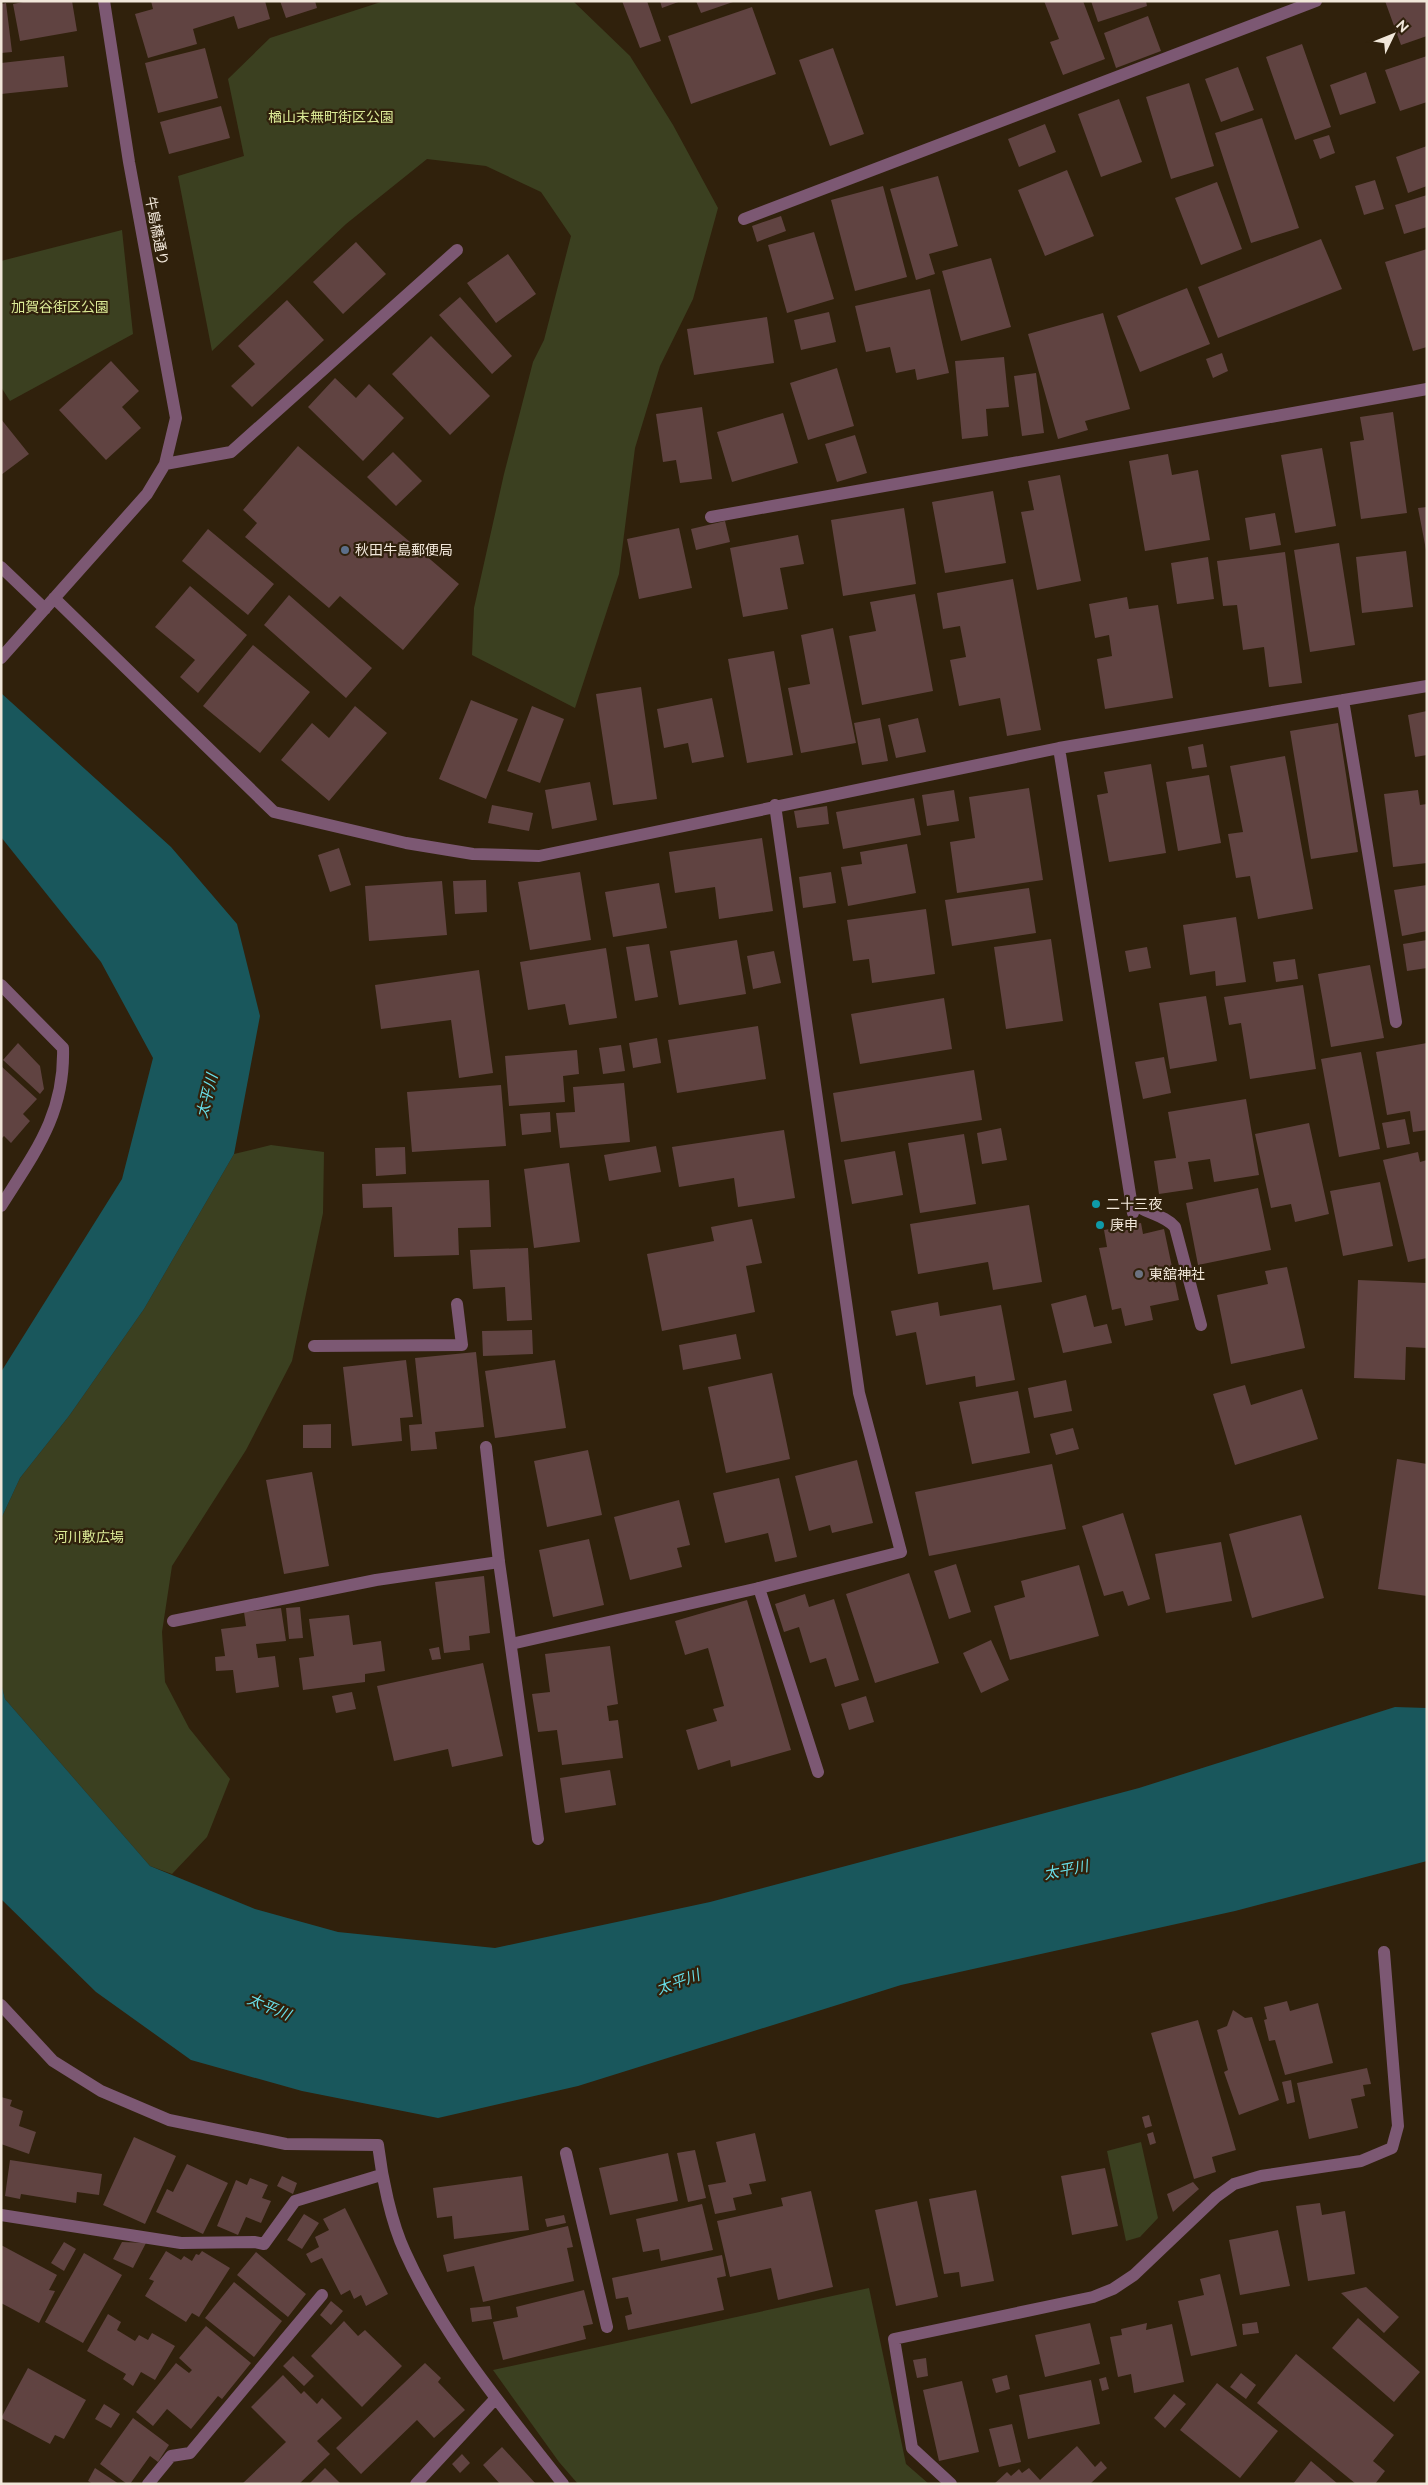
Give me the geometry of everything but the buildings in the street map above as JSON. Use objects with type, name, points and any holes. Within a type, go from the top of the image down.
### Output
[{"type":"street","name":"牛島橋通り","points":[[1,658],[147,494],[165,464],[176,418],[129,162],[104,1]]},
{"type":"street","points":[[744,219],[1316,1]]},
{"type":"street","points":[[165,464],[231,452],[457,250]]},
{"type":"street","points":[[712,516],[1427,389]]},
{"type":"street","points":[[1,566],[45,609]]},
{"type":"street","points":[[54,598],[274,812],[406,843],[473,854],[539,856],[775,805],[1059,748],[1427,686]]},
{"type":"street","points":[[1343,700],[1396,1022]]},
{"type":"street","points":[[1059,748],[1132,1207],[1167,1218],[1175,1227],[1201,1325]]},
{"type":"street","points":[[511,1644],[759,1588],[901,1552],[859,1393],[775,805]]},
{"type":"street","points":[[1,985],[63,1048],[64,1069],[59,1097],[44,1138],[1,1206]]},
{"type":"street","points":[[314,1346],[462,1345],[457,1304]]},
{"type":"street","points":[[486,1447],[499,1562],[538,1839]]},
{"type":"street","points":[[173,1621],[376,1580],[499,1562]]},
{"type":"street","points":[[759,1588],[818,1772]]},
{"type":"street","points":[[951,2484],[912,2448],[894,2339],[1093,2297],[1113,2289],[1134,2275],[1216,2197],[1234,2184],[1261,2176],[1361,2160],[1392,2148],[1398,2126],[1384,1952]]},
{"type":"street","points":[[1,2005],[53,2062],[100,2091],[168,2120],[277,2142],[378,2145],[381,2175],[408,2259],[431,2302],[496,2398],[563,2484]]},
{"type":"street","points":[[566,2153],[607,2327]]},
{"type":"street","points":[[1,2215],[181,2243],[254,2242],[264,2244],[295,2201],[381,2175]]},
{"type":"street","points":[[148,2484],[171,2456],[190,2453],[322,2295]]},
{"type":"street","points":[[416,2484],[496,2398]]},
{"type":"green space","name":"楢山末無町街区公園","points":[[384,1],[573,1],[630,56],[673,125],[718,208],[693,299],[660,366],[635,448],[619,574],[575,708],[472,655],[474,608],[504,474],[533,362],[544,340],[571,236],[541,192],[486,166],[427,159],[346,224],[212,351],[178,176],[244,156],[228,79],[270,38]]},
{"type":"green space","name":"加賀谷街区公園","points":[[122,230],[133,334],[10,401],[1,387],[1,261]]},
{"type":"green space","name":"河川敷広場","points":[[271,1145],[324,1152],[323,1213],[292,1361],[246,1450],[172,1566],[162,1632],[165,1682],[189,1728],[230,1779],[207,1837],[172,1874],[150,1866],[5,1699],[1,1683],[1,1519],[20,1478],[69,1416],[144,1309],[234,1154]]},
{"type":"green space","points":[[1141,2142],[1158,2218],[1140,2237],[1126,2241],[1107,2151]]},
{"type":"green space","points":[[869,2288],[906,2464],[929,2484],[578,2484],[559,2462],[493,2370]]},
{"type":"water","name":"太平川","points":[[1,693],[171,847],[237,924],[260,1016],[234,1154],[144,1309],[69,1416],[20,1478],[1,1519],[1,1372],[122,1179],[153,1058],[101,962],[1,837]]},
{"type":"water","name":"太平川","points":[[1,1683],[5,1699],[150,1866],[255,1909],[338,1932],[495,1948],[710,1902],[1139,1788],[1395,1707],[1427,1708],[1427,1861],[1235,1911],[901,1985],[578,2086],[438,2118],[302,2091],[191,2060],[96,1992],[1,1899]]},
{"type":"place","name":"秋田牛島郵便局","points":[[345,550]]},
{"type":"place","name":"二十三夜","points":[[1096,1204]]},
{"type":"place","name":"庚申","points":[[1100,1225]]},
{"type":"place","name":"東舘神社","points":[[1139,1274]]}]
